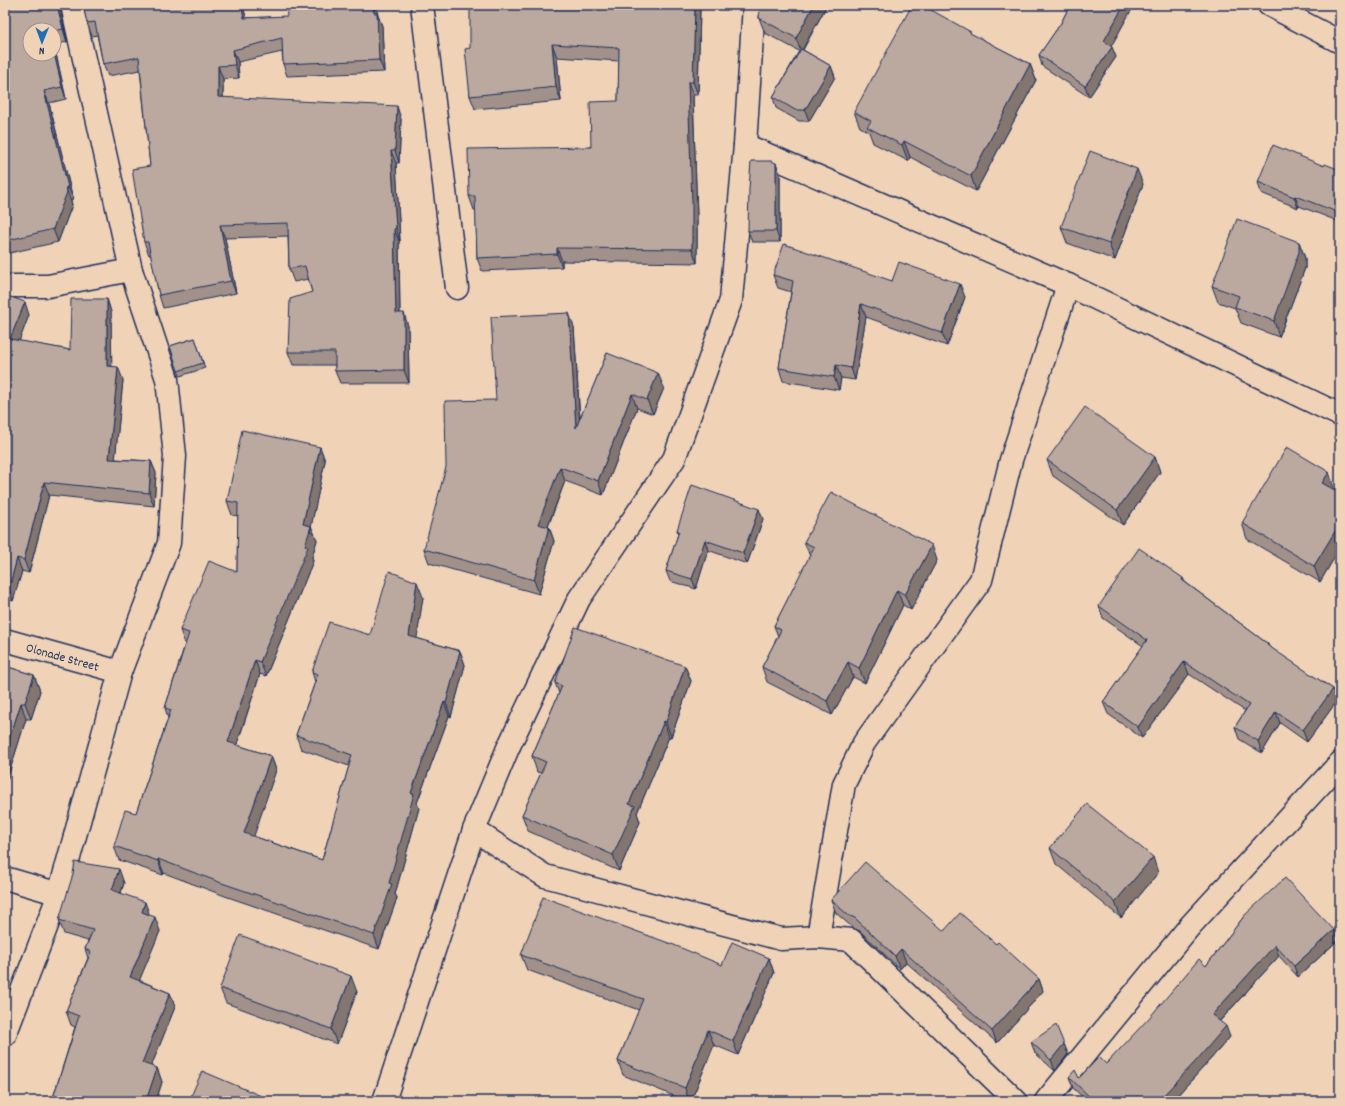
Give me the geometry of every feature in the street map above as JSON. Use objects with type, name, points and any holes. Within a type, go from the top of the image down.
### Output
[{"type":"street","points":[[5,1035],[59,894],[120,672],[169,543],[175,456],[167,379],[131,270],[72,5]]},
{"type":"street","points":[[422,5],[457,288]]},
{"type":"street","points":[[384,1101],[474,830],[508,748],[579,599],[674,460],[731,300],[745,145],[754,5]]},
{"type":"street","points":[[1269,5],[1340,42]]},
{"type":"street","points":[[745,145],[1068,285],[1340,415]]},
{"type":"street","points":[[5,286],[48,286],[131,270]]},
{"type":"street","points":[[818,937],[844,784],[864,743],[981,580],[1011,460],[1068,285]]},
{"type":"street","name":"Olonade Street","points":[[5,640],[120,672]]},
{"type":"street","points":[[1046,1101],[1190,926],[1340,763]]},
{"type":"street","points":[[474,830],[545,876],[780,939],[818,937],[851,940],[1016,1101]]},
{"type":"street","points":[[5,878],[59,894]]},
{"type":"building","points":[[5,5],[57,5],[61,22],[22,22],[22,62],[56,62],[62,87],[44,91],[68,187],[66,187],[67,192],[53,229],[5,241]]},
{"type":"building","points":[[83,5],[241,5],[244,18],[287,16],[286,5],[373,5],[374,13],[377,13],[379,60],[283,64],[282,38],[233,50],[235,65],[218,66],[218,97],[397,106],[395,151],[391,151],[396,228],[394,229],[396,313],[404,313],[404,370],[335,371],[335,352],[288,352],[290,299],[312,292],[305,266],[289,269],[288,223],[220,225],[231,281],[159,295],[148,242],[144,242],[132,169],[150,166],[139,57],[103,64],[95,22],[87,23]]},
{"type":"building","points":[[607,5],[695,5],[693,82],[688,82],[692,249],[557,248],[557,254],[477,258],[475,196],[469,196],[468,149],[591,147],[590,102],[618,101],[619,48],[552,44],[556,87],[470,96],[465,49],[470,48],[470,7],[557,8]]},
{"type":"building","points":[[760,5],[814,5],[796,38],[759,18]]},
{"type":"building","points":[[912,5],[922,5],[971,32],[970,33],[1030,64],[971,176],[904,141],[902,145],[867,127],[871,121],[854,112]]},
{"type":"building","points":[[1070,5],[1124,5],[1104,41],[1112,47],[1085,86],[1039,55],[1061,23]]},
{"type":"building","points":[[801,49],[831,66],[805,110],[795,110],[773,97]]},
{"type":"building","points":[[1273,145],[1324,166],[1325,164],[1340,170],[1340,213],[1295,196],[1294,197],[1258,182]]},
{"type":"building","points":[[1090,151],[1137,169],[1109,244],[1061,227]]},
{"type":"building","points":[[751,161],[771,161],[776,163],[776,231],[748,231]]},
{"type":"building","points":[[1237,219],[1299,242],[1299,252],[1274,321],[1235,307],[1239,296],[1212,286]]},
{"type":"building","points":[[784,244],[892,281],[899,262],[960,284],[942,333],[861,304],[851,368],[836,365],[834,377],[779,368],[793,281],[773,275]]},
{"type":"building","points":[[5,295],[25,302],[10,339],[70,350],[71,299],[107,299],[107,366],[118,367],[109,459],[151,461],[149,493],[44,482],[24,560],[17,558],[9,588],[5,587]]},
{"type":"building","points":[[569,313],[576,428],[607,353],[658,373],[647,400],[632,394],[598,481],[560,467],[538,524],[549,527],[534,580],[424,549],[446,467],[445,401],[496,400],[491,317]]},
{"type":"building","points":[[195,338],[203,363],[178,371],[170,346]]},
{"type":"building","points":[[1085,407],[1155,457],[1117,510],[1047,460]]},
{"type":"building","points":[[242,430],[320,447],[303,524],[311,526],[305,546],[308,547],[260,662],[255,660],[228,742],[271,756],[244,833],[322,860],[352,755],[296,735],[318,674],[312,672],[329,622],[370,635],[389,571],[417,582],[409,636],[460,651],[446,703],[444,702],[411,793],[414,794],[389,883],[392,884],[374,935],[219,882],[158,859],[158,861],[114,846],[125,810],[136,813],[171,710],[165,708],[189,633],[180,630],[209,561],[237,572],[238,503],[227,501]]},
{"type":"building","points":[[1287,447],[1329,472],[1322,483],[1340,493],[1340,523],[1314,566],[1242,523]]},
{"type":"building","points":[[692,485],[759,509],[743,553],[705,540],[692,579],[666,571],[679,531],[677,530]]},
{"type":"building","points":[[831,492],[932,545],[905,595],[897,590],[859,668],[848,662],[827,701],[762,667],[781,630],[774,626],[814,547],[804,542]]},
{"type":"building","points":[[1139,548],[1183,578],[1182,580],[1268,644],[1267,645],[1333,689],[1303,730],[1276,712],[1258,741],[1235,727],[1249,705],[1184,662],[1138,727],[1103,702],[1147,640],[1099,606]]},
{"type":"building","points":[[575,627],[685,666],[666,722],[664,721],[629,804],[635,806],[613,855],[522,815],[546,762],[532,756],[562,686],[555,683]]},
{"type":"building","points":[[5,666],[34,675],[25,703],[21,703],[5,752]]},
{"type":"building","points":[[1087,804],[1153,857],[1115,902],[1050,848]]},
{"type":"building","points":[[75,862],[119,869],[112,890],[145,902],[142,912],[155,917],[130,977],[170,993],[142,1063],[157,1068],[146,1101],[52,1101],[79,1016],[66,1011],[91,952],[85,949],[93,930],[59,920],[73,874]]},
{"type":"building","points":[[865,862],[944,931],[960,913],[996,944],[998,942],[1039,979],[992,1031],[901,949],[895,956],[855,918],[848,915],[831,900]]},
{"type":"building","points":[[1285,878],[1334,930],[1294,966],[1275,945],[1212,1015],[1226,1026],[1196,1061],[1158,1101],[1094,1101],[1069,1077],[1075,1070],[1079,1078],[1099,1057],[1106,1064],[1149,1018],[1199,959],[1206,966],[1245,915]]},
{"type":"building","points":[[543,897],[674,945],[722,965],[732,942],[769,958],[733,1041],[708,1030],[685,1088],[618,1061],[643,999],[521,955]]},
{"type":"building","points":[[240,935],[351,976],[331,1029],[220,988]]},
{"type":"building","points":[[1056,1025],[1064,1044],[1051,1060],[1031,1042]]},
{"type":"building","points":[[202,1071],[273,1101],[189,1101]]}]
